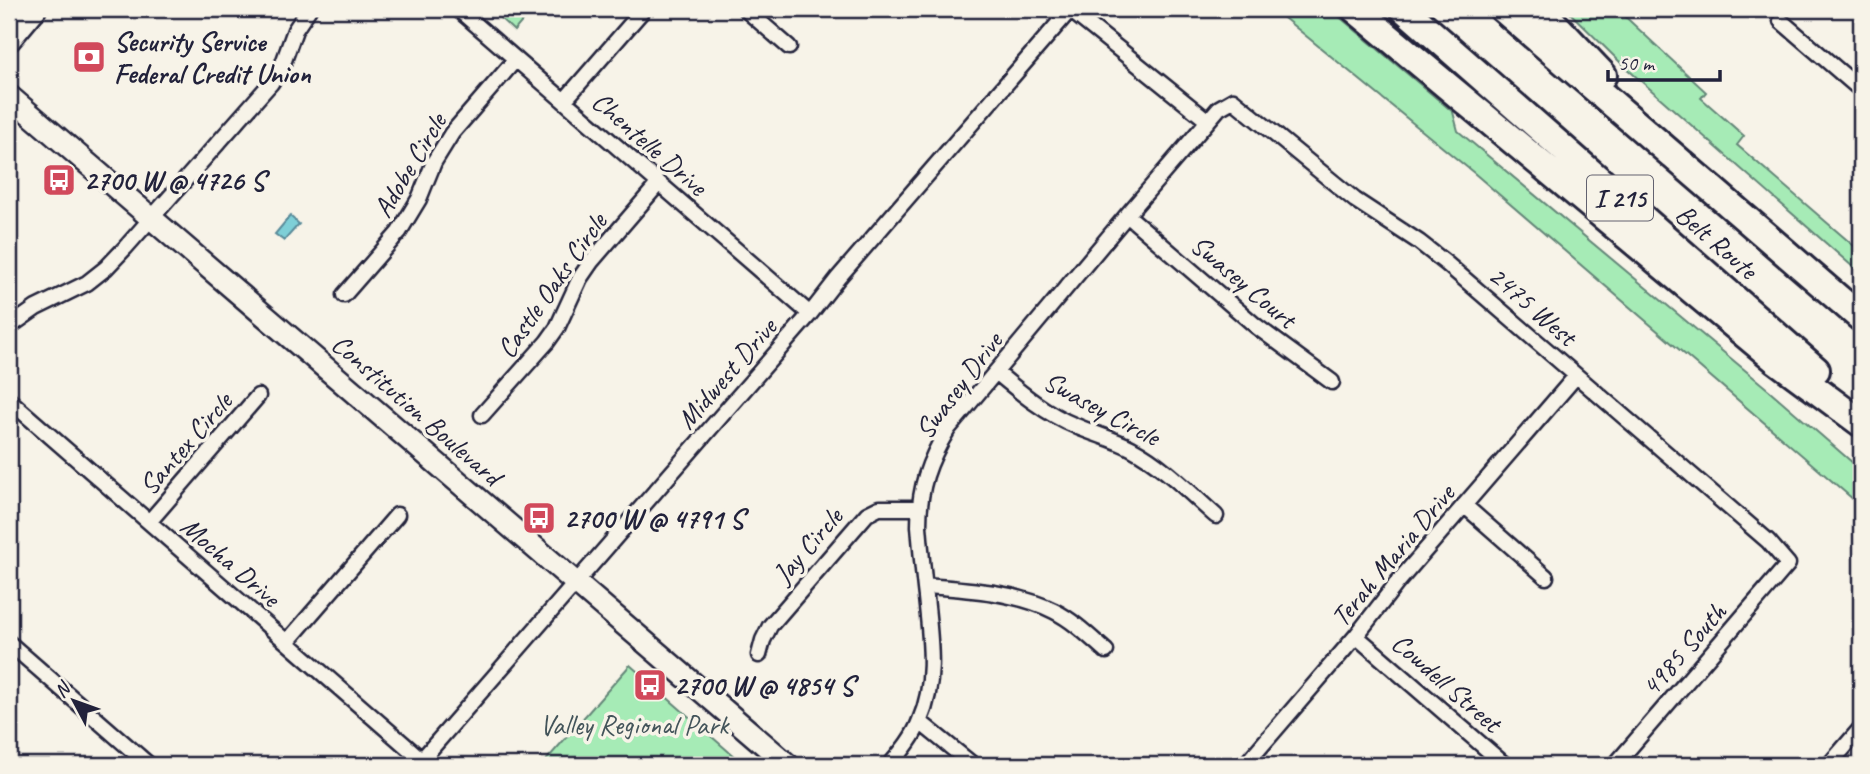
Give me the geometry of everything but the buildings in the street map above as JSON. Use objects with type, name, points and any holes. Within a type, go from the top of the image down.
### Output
[{"type":"highway","points":[[1355,9],[1776,360],[1861,424]]},
{"type":"highway","name":"Belt Route","points":[[1404,9],[1861,409]]},
{"type":"highway","name":"Belt Route","points":[[1503,9],[1861,318]]},
{"type":"highway","points":[[1540,9],[1706,183]]},
{"type":"main road","points":[[9,39],[34,9]]},
{"type":"main road","name":"Constitution Boulevard","points":[[9,96],[788,765]]},
{"type":"street","points":[[9,327],[36,308],[87,283],[107,268],[271,83],[282,66],[295,30],[309,9]]},
{"type":"street","name":"Chentelle Drive","points":[[458,9],[810,314]]},
{"type":"street","points":[[564,101],[644,9]]},
{"type":"street","points":[[745,9],[789,47]]},
{"type":"street","points":[[1069,9],[1209,121]]},
{"type":"street","name":"Midwest Drive","points":[[419,763],[810,314],[1069,9]]},
{"type":"street","points":[[1781,21],[1861,90]]},
{"type":"street","name":"Adobe Circle","points":[[344,295],[399,232],[419,199],[434,162],[452,133],[516,59]]},
{"type":"street","name":"Swasey Drive","points":[[890,765],[920,722],[928,696],[931,645],[919,508],[921,489],[936,449],[948,429],[1127,215],[1219,108],[1233,100]]},
{"type":"street","name":"2475 West","points":[[1233,100],[1355,200],[1447,264],[1768,541],[1788,564]]},
{"type":"street","name":"Castle Oaks Circle","points":[[482,415],[547,342],[591,262],[659,183]]},
{"type":"street","name":"Swasey Court","points":[[1127,215],[1256,326],[1332,382]]},
{"type":"street","name":"Swasey Circle","points":[[996,372],[1036,404],[1056,416],[1074,426],[1129,447],[1145,457],[1216,516]]},
{"type":"street","name":"Terah Maria Drive","points":[[1245,765],[1356,636],[1397,583],[1576,376]]},
{"type":"street","name":"Santex Circle","points":[[149,522],[258,396]]},
{"type":"street","name":"Mocha Drive","points":[[9,400],[287,642],[419,763]]},
{"type":"street","points":[[1464,505],[1546,577]]},
{"type":"street","name":"Jay Circle","points":[[759,654],[770,626],[867,514],[879,509],[919,508]]},
{"type":"street","points":[[287,642],[397,514]]},
{"type":"street","name":"4985 South","points":[[1615,765],[1788,564]]},
{"type":"street","points":[[925,586],[1031,601],[1068,618],[1106,651]]},
{"type":"street","name":"Cowdell Street","points":[[1356,636],[1505,765]]},
{"type":"street","points":[[9,643],[149,765]]},
{"type":"street","points":[[920,722],[973,765]]},
{"type":"street","points":[[1829,765],[1861,728]]},
{"type":"green space","points":[[507,9],[516,9],[526,17],[514,31],[499,17]]},
{"type":"green space","points":[[1273,9],[1318,9],[1325,15],[1330,9],[1453,112],[1458,131],[1861,470],[1861,506],[1474,173]]},
{"type":"green space","points":[[1566,9],[1617,9],[1706,92],[1701,98],[1744,136],[1737,145],[1861,252],[1861,274],[1625,67]]},
{"type":"green space","name":"Valley Regional Park","points":[[630,665],[744,765],[542,765]]},
{"type":"water","points":[[290,216],[299,224],[284,241],[275,234]]},
{"type":"place","name":"Security Service Federal Credit Union","points":[[89,57]]},
{"type":"place","name":"2700 W @ 4726 S","points":[[59,180]]},
{"type":"place","name":"2700 W @ 4791 S","points":[[539,518]]},
{"type":"place","name":"2700 W @ 4854 S","points":[[650,685]]}]
